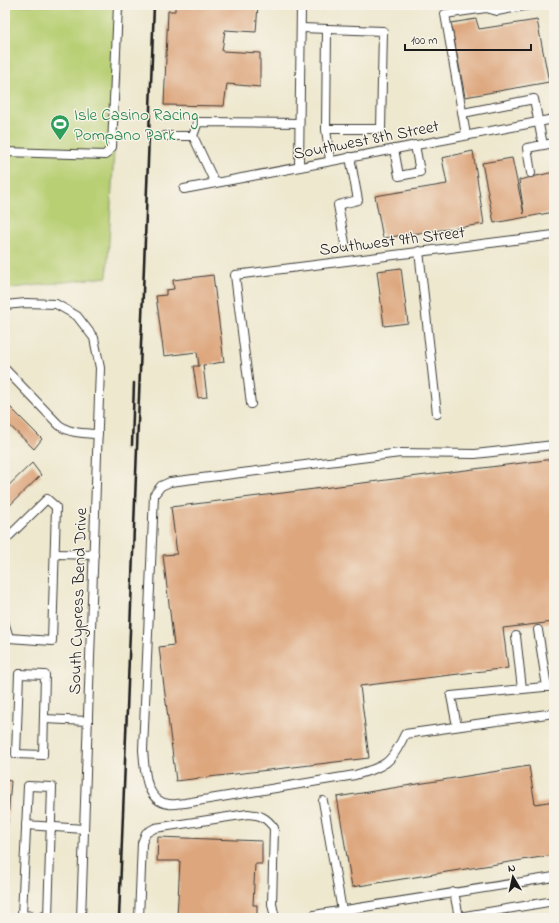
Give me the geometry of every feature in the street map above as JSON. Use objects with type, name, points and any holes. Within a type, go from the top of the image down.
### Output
[{"type":"street","points":[[5,152],[105,155],[112,147],[118,5]]},
{"type":"street","points":[[299,167],[301,5]]},
{"type":"street","points":[[466,135],[445,14],[486,8],[497,11],[529,5]]},
{"type":"street","points":[[301,28],[383,31],[381,129],[326,129]]},
{"type":"street","points":[[327,30],[326,129],[330,161]]},
{"type":"street","points":[[462,113],[534,99],[543,145]]},
{"type":"street","name":"Southwest 8th Street","points":[[184,189],[554,119]]},
{"type":"street","points":[[215,183],[193,136],[198,122],[299,123]]},
{"type":"street","points":[[165,136],[193,136]]},
{"type":"street","points":[[531,173],[527,148],[554,143]]},
{"type":"street","points":[[394,149],[399,176],[420,172],[415,145]]},
{"type":"street","points":[[345,243],[338,205],[358,200],[350,157]]},
{"type":"street","name":"Southwest 9th Street","points":[[251,404],[235,275],[554,235]]},
{"type":"street","points":[[419,251],[437,414]]},
{"type":"street","name":"South Cypress Bend Drive","points":[[5,306],[26,303],[56,304],[77,316],[94,338],[100,368],[81,918]]},
{"type":"street","points":[[5,369],[59,425],[73,432],[98,434]]},
{"type":"street","points":[[554,445],[475,454],[400,453],[170,482],[161,486],[154,495],[144,750],[150,790],[158,801],[169,804],[185,803],[355,775],[380,768],[396,754],[405,734],[554,713]]},
{"type":"street","points":[[5,540],[47,499],[56,507],[56,554],[52,641],[9,638],[5,625]]},
{"type":"street","points":[[56,554],[94,555]]},
{"type":"street","points":[[457,726],[451,696],[550,687],[538,630]]},
{"type":"street","points":[[516,636],[522,689]]},
{"type":"street","points":[[19,674],[45,675],[44,719],[43,755],[16,754],[19,674]]},
{"type":"street","points":[[44,719],[88,721]]},
{"type":"street","points":[[28,786],[52,787],[51,826],[48,916],[22,915],[28,786]]},
{"type":"street","points":[[323,801],[342,910]]},
{"type":"street","points":[[139,918],[142,843],[146,833],[155,828],[248,814],[259,815],[268,820],[274,828],[272,904],[275,918]]},
{"type":"street","points":[[26,825],[84,828]]},
{"type":"street","points":[[311,918],[314,915],[342,910],[554,877]]},
{"type":"street","points":[[454,892],[456,918],[554,901]]},
{"type":"green space","name":"Isle Casino Racing Pompano Park","points":[[5,5],[122,5],[107,277],[5,289]]},
{"type":"building","points":[[175,5],[258,5],[256,32],[225,30],[222,51],[260,53],[260,87],[227,84],[224,106],[164,105],[168,11],[175,11]]},
{"type":"building","points":[[476,19],[479,29],[537,20],[549,82],[465,97],[451,23]]},
{"type":"building","points":[[473,151],[484,224],[383,238],[375,196],[447,184],[442,158]]},
{"type":"building","points":[[512,158],[524,214],[519,180],[554,172],[554,212],[494,223],[482,163]]},
{"type":"building","points":[[401,268],[408,323],[384,326],[377,271]]},
{"type":"building","points":[[213,275],[224,362],[203,365],[207,397],[198,398],[193,366],[199,366],[197,352],[164,356],[156,296],[166,295],[166,290],[174,289],[173,280]]},
{"type":"building","points":[[5,402],[42,439],[34,449],[5,421]]},
{"type":"building","points":[[554,459],[554,622],[503,628],[508,668],[360,686],[369,758],[176,781],[159,647],[174,645],[163,555],[177,554],[171,507]]},
{"type":"building","points":[[32,463],[41,475],[5,510],[5,489]]},
{"type":"building","points":[[529,766],[535,804],[554,801],[554,855],[352,887],[337,797]]},
{"type":"building","points":[[5,780],[11,781],[6,844],[5,844]]},
{"type":"building","points":[[158,837],[262,841],[262,864],[255,864],[253,905],[257,905],[257,918],[177,918],[180,861],[157,861]]},
{"type":"railway","points":[[119,918],[154,5]]},
{"type":"railway","points":[[132,445],[134,383]]},
{"type":"place","name":"Isle Casino Racing Pompano Park","points":[[60,141]]}]
